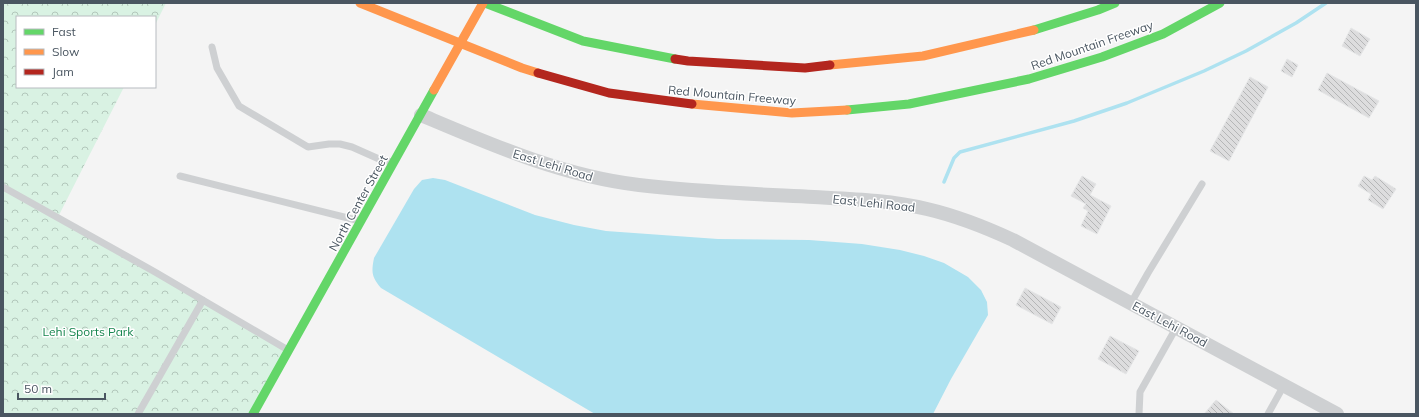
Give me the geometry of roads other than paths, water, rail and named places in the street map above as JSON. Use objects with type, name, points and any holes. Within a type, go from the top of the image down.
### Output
[{"type":"main road","name":"Red Mountain Freeway","points":[[360,3],[522,68],[609,93],[704,106],[792,114],[853,110],[909,104],[1029,79],[1102,57],[1163,34],[1220,3]]},
{"type":"main road","points":[[484,3],[583,41],[688,61],[804,68],[923,56],[1044,28],[1115,3]]},
{"type":"main road","name":"North Center Street","points":[[253,414],[484,3]]},
{"type":"street","name":"East Lehi Road","points":[[421,115],[504,150],[577,174],[611,181],[709,191],[874,200],[926,209],[992,230],[1036,252],[1337,414]]},
{"type":"lane","points":[[212,47],[217,68],[239,106],[308,147],[340,144],[352,147],[378,159],[394,163]]},
{"type":"lane","points":[[180,176],[361,221]]},
{"type":"lane","points":[[1131,303],[1202,184]]},
{"type":"lane","points":[[3,187],[289,350]]},
{"type":"lane","points":[[138,414],[203,300]]},
{"type":"lane","points":[[1139,414],[1140,392],[1176,328]]},
{"type":"lane","points":[[1268,414],[1284,385]]},
{"type":"water","points":[[433,178],[445,180],[535,215],[606,231],[718,239],[809,240],[862,244],[900,250],[944,263],[968,277],[981,290],[987,302],[988,315],[951,379],[933,414],[595,414],[381,288],[378,284],[373,274],[374,258],[414,189],[422,180]]},
{"type":"waterway","points":[[944,182],[954,158],[960,152],[1074,121],[1127,103],[1204,71],[1246,51],[1296,23],[1326,3]]},
{"type":"park label","name":"Lehi Sports Park","points":[[88,331]]}]
